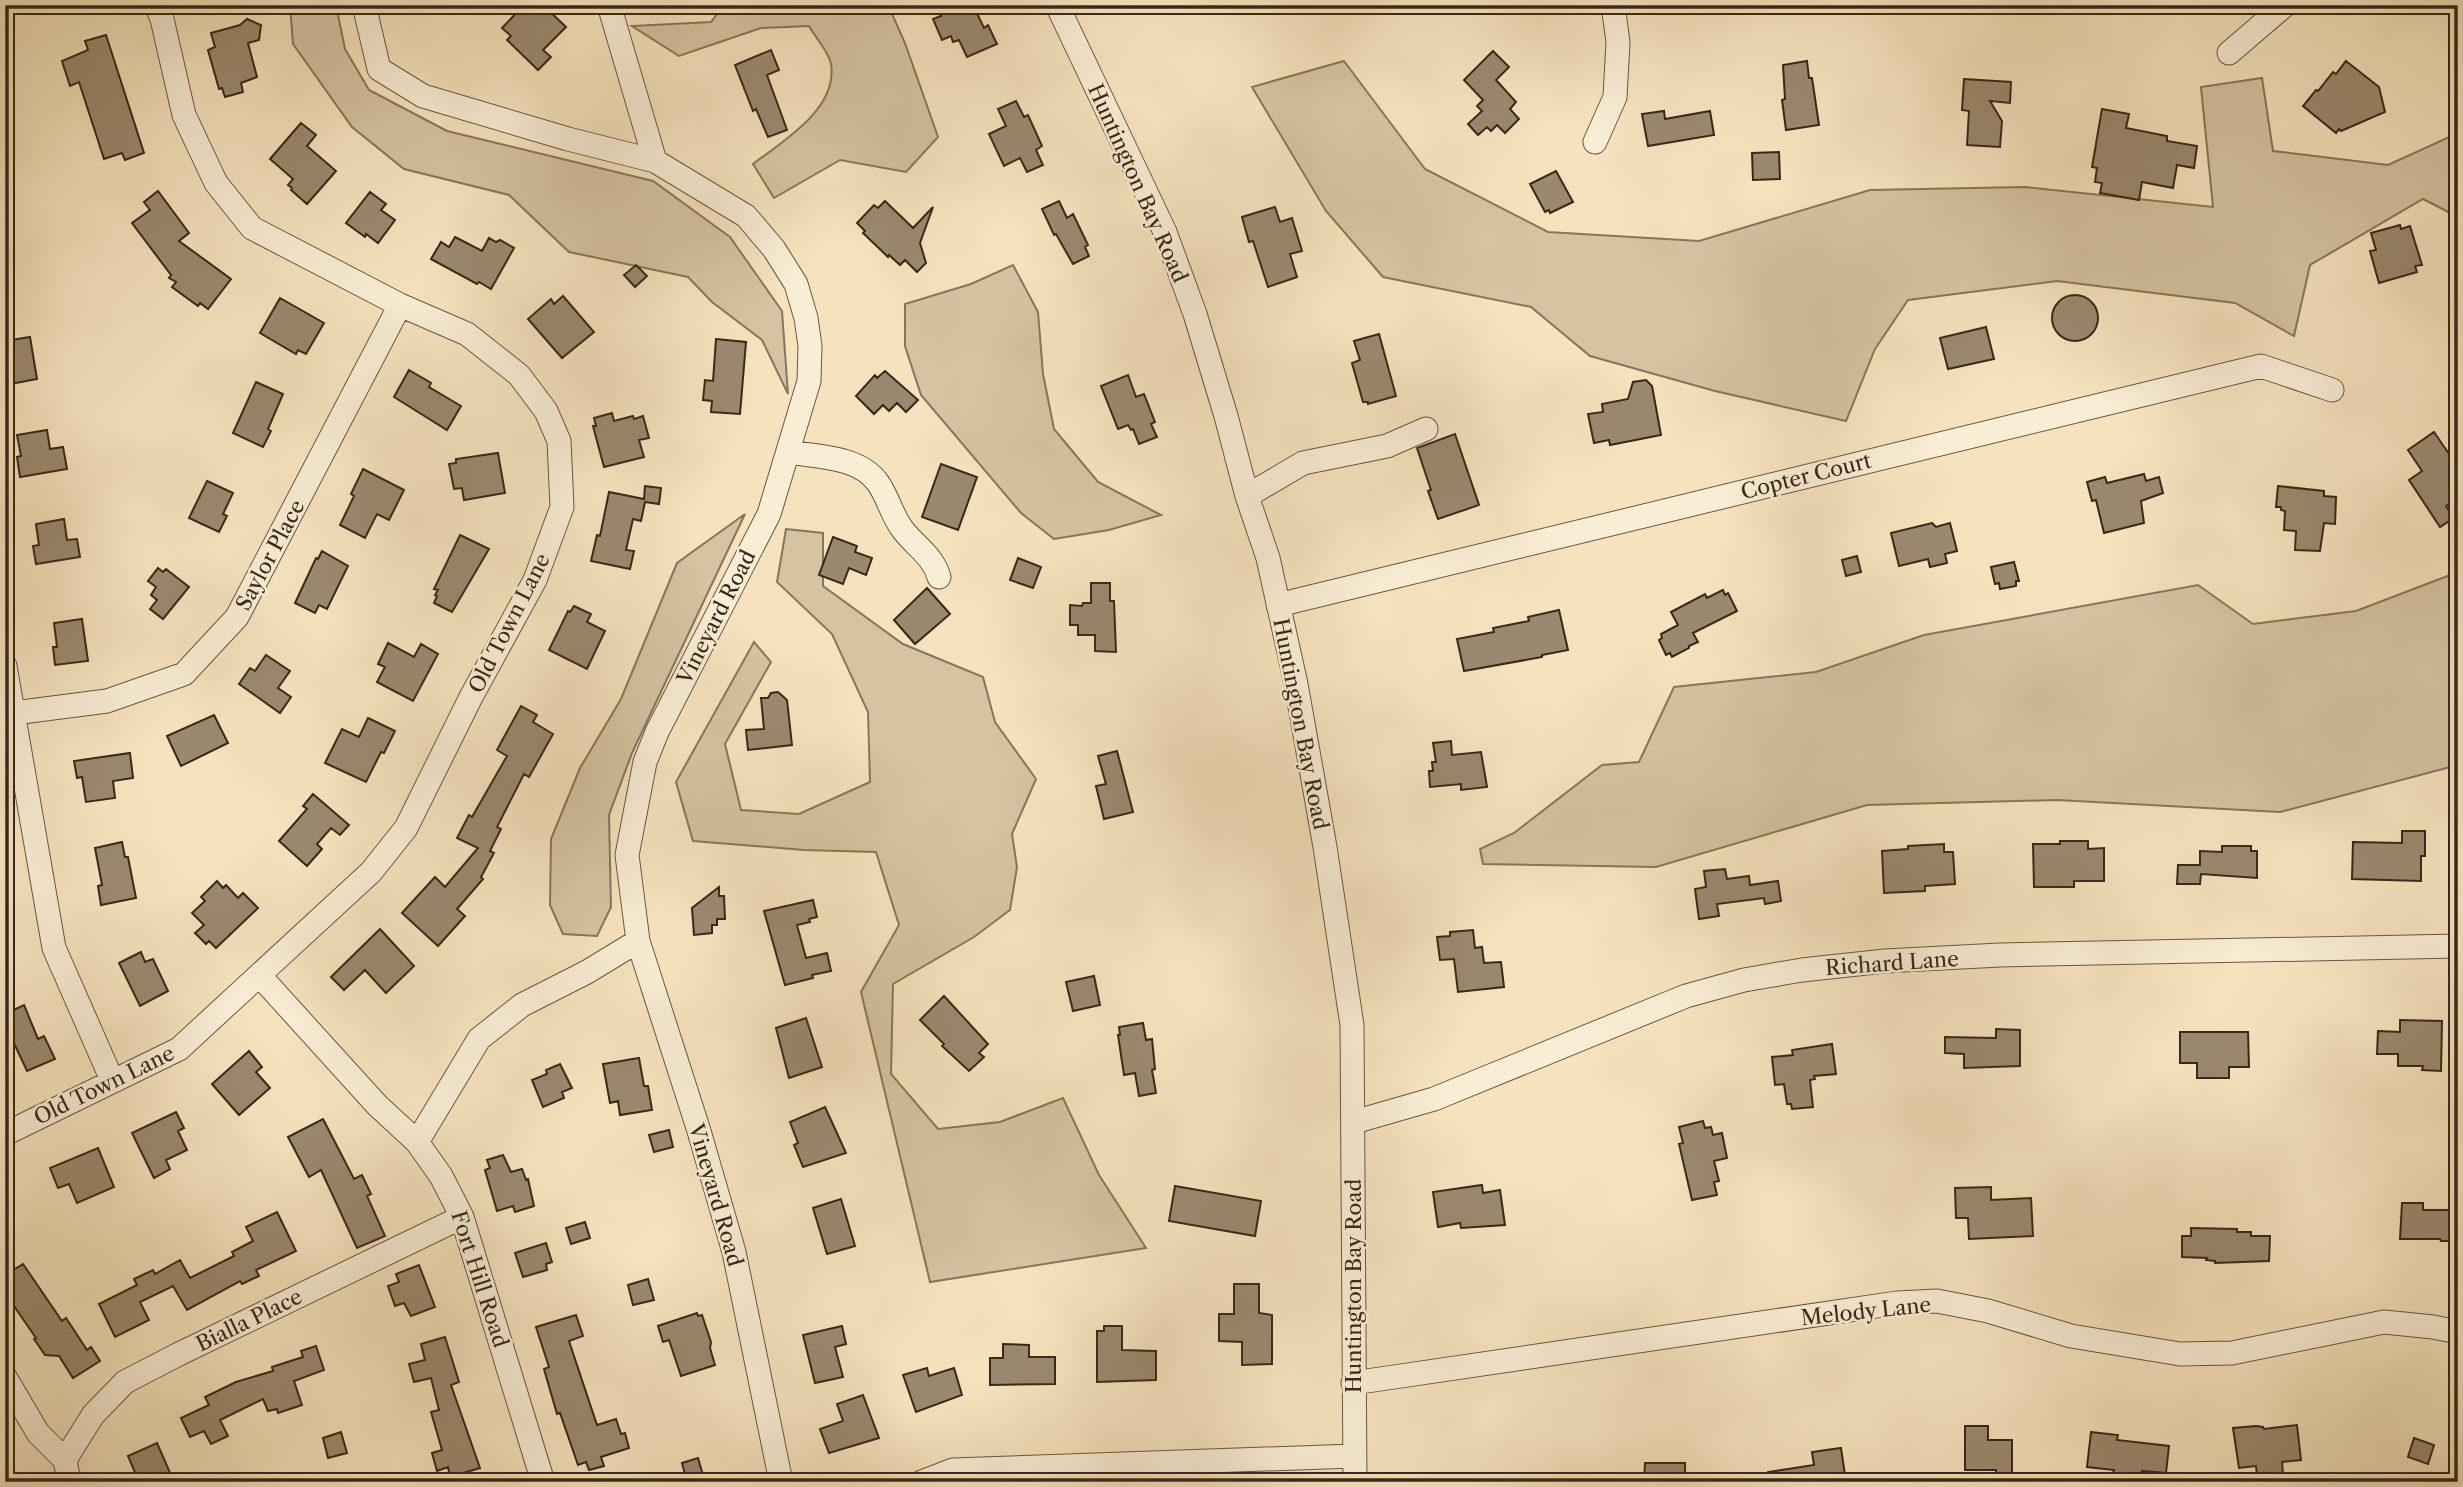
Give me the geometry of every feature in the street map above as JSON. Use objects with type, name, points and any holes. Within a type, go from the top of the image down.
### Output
[{"type":"street","name":"Old Town Lane","points":[[5,1134],[179,1049],[371,872],[406,828],[471,697],[535,580],[562,507],[559,441],[546,411],[519,375],[467,334],[400,305],[252,228],[216,183],[184,115],[162,19],[156,5]]},
{"type":"street","name":"Vineyard Road","points":[[363,5],[379,69],[423,96],[568,139],[655,161],[746,216],[774,248],[796,284],[806,318],[810,346],[809,381],[769,514],[657,732],[645,761],[628,855],[638,941],[699,1131],[734,1252],[781,1482]]},
{"type":"street","points":[[609,5],[655,161]]},
{"type":"street","name":"Huntington Bay Road","points":[[1057,5],[1165,232],[1203,339],[1247,496],[1268,558],[1296,684],[1325,847],[1352,1025],[1355,1482]]},
{"type":"street","points":[[1595,142],[1615,97],[1618,42],[1613,5]]},
{"type":"street","points":[[2229,53],[2285,5]]},
{"type":"street","name":"Saylor Place","points":[[14,713],[107,701],[184,674],[237,617],[400,305]]},
{"type":"street","name":"Copter Court","points":[[1278,605],[2261,366],[2332,390]]},
{"type":"street","points":[[1247,496],[1303,463],[1387,446],[1426,429]]},
{"type":"street","points":[[788,452],[843,461],[860,468],[877,482],[897,522],[935,564],[939,577]]},
{"type":"street","points":[[5,666],[54,948],[112,1080]]},
{"type":"street","points":[[417,1142],[479,1039],[522,1005],[587,972],[638,941]]},
{"type":"street","name":"Richard Lane","points":[[1354,1122],[1434,1099],[1686,996],[1744,980],[1802,970],[1885,961],[2000,955],[2458,946]]},
{"type":"street","name":"Fort Hill Road","points":[[260,976],[377,1105],[417,1142],[441,1175],[462,1217],[543,1482]]},
{"type":"street","name":"Bialla Place","points":[[67,1471],[93,1415],[125,1382],[462,1217]]},
{"type":"street","name":"Melody Lane","points":[[1353,1383],[1897,1303],[1937,1301],[1988,1311],[2071,1336],[2180,1354],[2232,1353],[2384,1322],[2458,1332]]},
{"type":"street","points":[[5,1377],[38,1433],[67,1471]]},
{"type":"street","points":[[922,1482],[953,1470],[1354,1456]]},
{"type":"shaded area","points":[[290,5],[336,5],[345,49],[369,90],[447,131],[653,181],[730,237],[782,311],[788,394],[762,340],[712,302],[688,277],[569,252],[509,195],[404,169],[352,127],[293,44]]},
{"type":"shaded area","points":[[724,5],[888,5],[905,43],[938,137],[906,172],[840,160],[774,198],[753,164],[806,122],[826,95],[831,80],[830,59],[809,26],[761,28],[679,56],[632,26],[711,22]]},
{"type":"shaded area","points":[[1344,61],[1425,169],[1548,232],[1699,241],[1870,190],[2025,187],[2213,207],[2201,87],[2262,78],[2273,151],[2388,165],[2458,133],[2458,217],[2423,199],[2310,265],[2294,336],[2235,303],[2057,281],[1908,300],[1875,349],[1846,421],[1715,391],[1590,356],[1531,307],[1383,277],[1326,211],[1252,87]]},
{"type":"shaded area","points":[[1013,265],[1038,312],[1043,374],[1054,429],[1098,482],[1161,515],[1109,530],[1054,539],[1021,513],[921,395],[905,346],[905,304],[971,284]]},
{"type":"shaded area","points":[[745,514],[632,753],[609,815],[611,907],[597,936],[563,934],[550,905],[551,839],[580,768],[621,699],[677,563]]},
{"type":"shaded area","points":[[786,529],[823,533],[823,586],[903,644],[983,677],[995,722],[1036,779],[1012,834],[1017,867],[1010,910],[974,937],[893,984],[891,1074],[938,1129],[1000,1122],[1063,1098],[1099,1175],[1146,1248],[930,1282],[861,992],[899,925],[876,852],[804,850],[693,841],[676,782],[754,642],[771,662],[725,744],[741,810],[799,814],[870,782],[868,712],[832,634],[777,582]]},
{"type":"shaded area","points":[[2458,572],[2458,765],[2280,812],[2057,800],[1867,805],[1656,867],[1483,864],[1480,849],[1514,833],[1602,765],[1639,762],[1674,687],[1816,672],[1924,635],[2198,585],[2253,624],[2356,611]]},
{"type":"building","points":[[524,5],[543,5],[566,27],[543,50],[551,57],[538,70],[507,40],[511,36],[502,28]]},
{"type":"building","points":[[936,5],[973,5],[984,28],[988,25],[997,44],[967,57],[959,40],[953,42],[951,36],[942,40],[933,19],[941,16]]},
{"type":"building","points":[[247,19],[261,25],[259,40],[248,43],[257,77],[241,83],[243,92],[225,97],[222,88],[219,89],[208,50],[215,47],[211,33],[240,25]]},
{"type":"building","points":[[106,35],[144,153],[125,160],[122,153],[104,159],[79,82],[70,86],[62,61],[88,50],[85,41]]},
{"type":"building","points":[[771,50],[779,70],[767,75],[787,130],[768,137],[756,109],[753,111],[735,65]]},
{"type":"building","points":[[1493,51],[1509,67],[1496,80],[1516,102],[1510,109],[1519,119],[1505,133],[1497,125],[1491,131],[1487,127],[1478,135],[1468,124],[1482,111],[1477,106],[1483,100],[1464,80]]},
{"type":"building","points":[[1807,61],[1819,125],[1786,130],[1782,100],[1785,99],[1783,65]]},
{"type":"building","points":[[2346,61],[2379,87],[2385,112],[2341,131],[2339,129],[2336,133],[2303,106]]},
{"type":"building","points":[[1964,79],[2011,82],[2010,103],[1990,101],[2002,121],[2000,147],[1967,145],[1969,111],[1962,110]]},
{"type":"building","points":[[1016,101],[1024,117],[1028,115],[1042,146],[1036,150],[1043,165],[1027,172],[1020,158],[1004,166],[989,134],[1006,126],[998,109]]},
{"type":"building","points":[[2102,109],[2129,114],[2126,128],[2167,136],[2167,141],[2197,146],[2194,168],[2177,165],[2173,188],[2142,182],[2139,200],[2100,193],[2102,183],[2095,182],[2097,168],[2092,167]]},
{"type":"building","points":[[1664,111],[1665,119],[1710,111],[1714,135],[1648,146],[1642,114]]},
{"type":"building","points":[[301,123],[316,135],[307,146],[336,171],[307,204],[288,185],[293,179],[270,159]]},
{"type":"building","points":[[1779,152],[1780,179],[1753,180],[1752,153]]},
{"type":"building","points":[[1556,171],[1573,202],[1550,213],[1549,210],[1545,212],[1530,184]]},
{"type":"building","points":[[158,191],[189,233],[179,241],[231,279],[208,309],[200,303],[198,306],[172,287],[176,282],[169,278],[171,275],[132,223],[150,210],[144,202]]},
{"type":"building","points":[[370,192],[386,204],[381,210],[395,220],[378,243],[346,223]]},
{"type":"building","points":[[885,201],[913,228],[933,207],[920,243],[926,263],[917,272],[905,260],[900,265],[889,255],[888,257],[863,233],[865,231],[857,223],[874,205],[878,208]]},
{"type":"building","points":[[1059,201],[1067,218],[1073,214],[1088,245],[1085,247],[1089,256],[1073,264],[1056,234],[1054,235],[1042,209]]},
{"type":"building","points":[[1275,207],[1280,222],[1292,218],[1302,251],[1290,254],[1297,277],[1268,287],[1253,241],[1249,242],[1242,217]]},
{"type":"building","points":[[2400,225],[2401,229],[2410,226],[2422,265],[2415,266],[2417,272],[2379,283],[2370,251],[2376,250],[2371,233]]},
{"type":"building","points":[[455,237],[482,251],[489,238],[496,242],[500,240],[514,248],[491,289],[431,259],[441,242],[449,247]]},
{"type":"building","points":[[636,265],[647,276],[635,287],[624,275]]},
{"type":"building","points":[[2075,295],[2091,302],[2098,318],[2091,334],[2075,341],[2059,334],[2052,318],[2059,302]]},
{"type":"building","points":[[563,296],[594,332],[562,358],[528,319],[551,299],[554,304]]},
{"type":"building","points":[[280,298],[324,323],[306,354],[298,350],[296,354],[260,333]]},
{"type":"building","points":[[1986,327],[1994,359],[1948,369],[1940,338]]},
{"type":"building","points":[[1379,334],[1396,396],[1368,404],[1363,402],[1352,363],[1360,360],[1354,341]]},
{"type":"building","points":[[30,337],[37,379],[5,385],[5,341]]},
{"type":"building","points":[[716,339],[746,342],[740,414],[711,412],[712,401],[703,400],[705,380],[713,381]]},
{"type":"building","points":[[409,370],[431,383],[429,387],[461,406],[447,430],[394,397]]},
{"type":"building","points":[[885,371],[918,400],[906,412],[897,403],[889,411],[883,405],[874,414],[856,396],[875,375],[877,378]]},
{"type":"building","points":[[1128,375],[1136,397],[1144,394],[1155,422],[1151,424],[1157,437],[1139,444],[1133,429],[1128,425],[1118,429],[1101,386]]},
{"type":"building","points":[[1646,380],[1652,386],[1661,435],[1610,445],[1609,440],[1594,443],[1588,414],[1603,412],[1602,404],[1628,399],[1633,382]]},
{"type":"building","points":[[256,382],[283,394],[263,447],[233,433]]},
{"type":"building","points":[[612,413],[614,421],[643,416],[649,438],[639,440],[644,457],[604,467],[593,426],[596,426],[594,418]]},
{"type":"building","points":[[47,430],[50,449],[63,447],[67,469],[20,477],[17,457],[21,456],[17,435]]},
{"type":"building","points":[[2434,432],[2458,467],[2458,498],[2446,506],[2454,518],[2440,527],[2409,480],[2422,471],[2408,450]]},
{"type":"building","points":[[1455,434],[1479,505],[1438,519],[1417,448]]},
{"type":"building","points":[[498,453],[505,493],[464,500],[462,488],[454,489],[449,464],[456,463],[456,459]]},
{"type":"building","points":[[941,464],[977,477],[958,530],[922,517]]},
{"type":"building","points":[[363,469],[404,490],[389,520],[377,514],[365,538],[340,525]]},
{"type":"building","points":[[2144,474],[2146,481],[2159,477],[2163,493],[2141,501],[2144,523],[2104,533],[2096,500],[2092,501],[2087,482],[2105,477],[2107,483]]},
{"type":"building","points":[[207,481],[233,493],[223,514],[227,516],[219,532],[189,518]]},
{"type":"building","points":[[645,486],[661,488],[659,504],[645,502],[641,521],[633,519],[626,550],[634,551],[630,569],[591,561],[597,535],[600,536],[609,492],[644,499]]},
{"type":"building","points":[[2278,486],[2324,491],[2324,496],[2336,497],[2335,524],[2324,523],[2320,551],[2295,550],[2296,531],[2284,530],[2285,511],[2276,507]]},
{"type":"building","points":[[64,519],[67,540],[77,539],[80,557],[36,564],[33,546],[39,545],[36,524]]},
{"type":"building","points":[[1932,523],[1936,527],[1950,523],[1957,551],[1945,554],[1947,563],[1930,567],[1928,559],[1899,566],[1891,533]]},
{"type":"building","points":[[460,535],[489,549],[452,612],[434,603],[438,590],[434,589]]},
{"type":"building","points":[[833,537],[857,546],[855,552],[872,558],[866,575],[849,568],[843,584],[819,575]]},
{"type":"building","points":[[322,551],[348,566],[327,609],[319,605],[315,613],[295,603]]},
{"type":"building","points":[[1857,556],[1861,572],[1846,576],[1842,560]]},
{"type":"building","points":[[1018,558],[1041,567],[1033,588],[1010,580]]},
{"type":"building","points":[[2014,562],[2019,581],[2016,581],[2016,586],[2000,589],[1999,583],[1995,584],[1991,567]]},
{"type":"building","points":[[158,568],[163,572],[166,569],[189,587],[163,619],[150,609],[157,600],[151,595],[156,587],[148,581]]},
{"type":"building","points":[[1091,583],[1110,583],[1110,601],[1114,601],[1116,652],[1095,651],[1095,635],[1078,635],[1078,625],[1070,625],[1070,605],[1082,606],[1083,603],[1091,603]]},
{"type":"building","points":[[927,588],[950,614],[915,644],[894,620]]},
{"type":"building","points":[[1723,590],[1725,595],[1728,593],[1737,611],[1693,633],[1698,642],[1689,648],[1672,657],[1670,653],[1666,655],[1659,640],[1662,638],[1661,634],[1678,625],[1671,612],[1705,594],[1707,598]]},
{"type":"building","points":[[574,606],[591,614],[587,622],[605,631],[587,669],[549,650],[568,611]]},
{"type":"building","points":[[1559,610],[1568,650],[1464,671],[1457,639],[1494,632],[1493,628],[1529,621],[1528,617]]},
{"type":"building","points":[[82,619],[88,661],[55,665],[53,647],[57,647],[54,623]]},
{"type":"building","points":[[388,643],[414,657],[421,644],[438,654],[413,701],[377,682],[385,667],[378,664]]},
{"type":"building","points":[[266,655],[290,671],[278,688],[291,697],[280,713],[239,684],[250,668],[255,671]]},
{"type":"building","points":[[778,692],[787,700],[792,745],[748,750],[746,730],[764,729],[761,698],[768,698],[771,693]]},
{"type":"building","points":[[521,706],[537,715],[533,722],[553,734],[529,777],[524,774],[497,827],[501,829],[490,851],[494,853],[481,877],[483,879],[457,909],[465,916],[438,946],[402,913],[435,877],[445,887],[478,848],[457,838],[507,756],[497,750]]},
{"type":"building","points":[[214,715],[228,743],[181,766],[167,736]]},
{"type":"building","points":[[368,718],[395,731],[366,782],[325,763],[342,729],[359,737]]},
{"type":"building","points":[[1451,741],[1452,755],[1481,752],[1487,787],[1461,790],[1461,784],[1430,787],[1429,771],[1433,771],[1432,762],[1436,762],[1433,743]]},
{"type":"building","points":[[1117,751],[1133,812],[1104,819],[1096,786],[1106,784],[1098,756]]},
{"type":"building","points":[[130,753],[133,778],[113,781],[115,798],[86,802],[82,777],[77,778],[74,761]]},
{"type":"building","points":[[313,794],[349,825],[340,835],[331,828],[317,844],[322,849],[307,866],[279,841],[307,809],[303,806]]},
{"type":"building","points":[[2402,831],[2425,831],[2421,881],[2352,879],[2353,842],[2402,843]]},
{"type":"building","points":[[2060,841],[2088,841],[2088,849],[2104,848],[2104,881],[2074,881],[2074,887],[2034,887],[2033,844],[2060,844]]},
{"type":"building","points":[[122,842],[125,857],[128,857],[136,898],[101,905],[98,886],[102,885],[95,848]]},
{"type":"building","points":[[1944,844],[1944,852],[1953,852],[1955,884],[1925,886],[1925,891],[1884,893],[1882,851]]},
{"type":"building","points":[[2222,846],[2251,846],[2251,851],[2257,851],[2257,878],[2201,874],[2200,884],[2177,884],[2178,865],[2200,865],[2200,851],[2222,852]]},
{"type":"building","points":[[1725,869],[1727,879],[1749,876],[1750,885],[1778,881],[1781,901],[1765,904],[1764,898],[1717,904],[1719,916],[1699,919],[1695,889],[1706,887],[1704,871]]},
{"type":"building","points":[[217,881],[223,888],[226,885],[238,898],[243,893],[258,908],[216,948],[209,941],[206,944],[195,933],[204,925],[192,913],[205,901],[201,897]]},
{"type":"building","points":[[719,887],[719,896],[724,896],[725,919],[717,919],[717,925],[712,925],[712,933],[694,935],[692,908]]},
{"type":"building","points":[[813,900],[817,917],[797,925],[806,958],[827,953],[831,971],[785,985],[764,911]]},
{"type":"building","points":[[380,929],[414,966],[386,993],[365,970],[344,990],[331,977]]},
{"type":"building","points":[[1473,930],[1475,948],[1482,947],[1484,963],[1501,962],[1504,987],[1458,992],[1454,959],[1440,960],[1437,937],[1450,936],[1450,932]]},
{"type":"building","points":[[141,952],[145,962],[153,959],[168,991],[140,1006],[119,963]]},
{"type":"building","points":[[1094,976],[1100,1005],[1073,1011],[1066,982]]},
{"type":"building","points":[[944,996],[988,1044],[979,1053],[984,1057],[969,1071],[942,1046],[944,1044],[920,1020]]},
{"type":"building","points":[[24,1005],[38,1039],[44,1036],[55,1059],[27,1071],[5,1024],[5,1014]]},
{"type":"building","points":[[806,1018],[822,1067],[789,1078],[776,1028]]},
{"type":"building","points":[[2400,1020],[2442,1021],[2441,1071],[2422,1070],[2423,1066],[2398,1066],[2398,1054],[2377,1054],[2378,1031],[2400,1032]]},
{"type":"building","points":[[1143,1023],[1146,1040],[1152,1039],[1155,1069],[1152,1070],[1156,1093],[1139,1096],[1135,1073],[1124,1075],[1118,1035],[1119,1027]]},
{"type":"building","points":[[1996,1029],[2020,1030],[2020,1066],[1964,1068],[1964,1054],[1945,1053],[1945,1037],[1996,1038]]},
{"type":"building","points":[[2180,1032],[2248,1032],[2249,1067],[2229,1067],[2229,1078],[2197,1078],[2197,1063],[2180,1063]]},
{"type":"building","points":[[1832,1044],[1836,1074],[1814,1076],[1815,1079],[1810,1080],[1813,1107],[1792,1109],[1791,1104],[1787,1104],[1784,1084],[1775,1085],[1772,1057],[1793,1055],[1792,1050]]},
{"type":"building","points":[[249,1051],[262,1067],[256,1072],[270,1088],[239,1115],[212,1084]]},
{"type":"building","points":[[639,1058],[652,1110],[620,1115],[618,1101],[610,1103],[603,1064]]},
{"type":"building","points":[[560,1064],[572,1088],[562,1092],[564,1098],[543,1107],[532,1080],[547,1074],[546,1070]]},
{"type":"building","points":[[825,1107],[846,1153],[803,1167],[794,1145],[798,1143],[790,1122]]},
{"type":"building","points":[[176,1112],[184,1128],[178,1131],[187,1150],[166,1160],[170,1169],[154,1178],[132,1133]]},
{"type":"building","points":[[323,1119],[354,1179],[362,1175],[371,1194],[367,1196],[385,1236],[357,1248],[321,1170],[309,1177],[288,1137]]},
{"type":"building","points":[[1703,1121],[1705,1128],[1711,1127],[1713,1135],[1722,1133],[1727,1158],[1714,1161],[1719,1181],[1714,1182],[1717,1195],[1692,1200],[1679,1144],[1683,1143],[1679,1127]]},
{"type":"building","points":[[669,1130],[673,1147],[654,1152],[649,1135]]},
{"type":"building","points":[[98,1148],[114,1187],[77,1203],[69,1184],[58,1188],[50,1168]]},
{"type":"building","points":[[503,1155],[511,1172],[522,1169],[526,1180],[528,1179],[534,1206],[515,1212],[513,1206],[497,1211],[485,1170],[490,1168],[487,1160]]},
{"type":"building","points":[[1482,1185],[1483,1193],[1500,1190],[1505,1225],[1461,1228],[1460,1223],[1438,1227],[1433,1192]]},
{"type":"building","points":[[1175,1186],[1261,1201],[1255,1236],[1169,1221]]},
{"type":"building","points":[[1991,1187],[1991,1200],[2031,1198],[2033,1236],[1969,1239],[1968,1218],[1956,1218],[1955,1188]]},
{"type":"building","points":[[841,1199],[855,1246],[827,1254],[813,1208]]},
{"type":"building","points":[[2402,1203],[2423,1203],[2423,1210],[2458,1210],[2458,1241],[2400,1239]]},
{"type":"building","points":[[277,1212],[296,1251],[256,1270],[259,1276],[242,1284],[240,1281],[187,1310],[173,1286],[140,1302],[149,1320],[115,1337],[99,1304],[137,1285],[134,1279],[153,1270],[155,1274],[180,1260],[190,1278],[234,1256],[232,1252],[253,1241],[246,1227]]},
{"type":"building","points":[[585,1222],[590,1238],[571,1244],[566,1228]]},
{"type":"building","points":[[2191,1228],[2237,1229],[2237,1232],[2251,1232],[2251,1236],[2270,1236],[2269,1261],[2215,1263],[2206,1260],[2207,1258],[2182,1257],[2182,1236],[2191,1236]]},
{"type":"building","points":[[546,1243],[552,1262],[546,1264],[547,1270],[523,1277],[515,1253]]},
{"type":"building","points":[[23,1264],[62,1321],[66,1318],[87,1350],[91,1347],[100,1361],[73,1378],[59,1356],[45,1355],[5,1293],[5,1275]]},
{"type":"building","points":[[419,1265],[435,1307],[411,1316],[404,1303],[395,1306],[388,1286],[399,1282],[396,1274]]},
{"type":"building","points":[[648,1279],[654,1300],[633,1305],[628,1285]]},
{"type":"building","points":[[1234,1284],[1259,1284],[1259,1313],[1272,1315],[1272,1364],[1242,1365],[1242,1342],[1219,1341],[1219,1314],[1234,1314]]},
{"type":"building","points":[[697,1313],[698,1316],[702,1315],[715,1365],[681,1376],[669,1340],[663,1342],[658,1326]]},
{"type":"building","points":[[576,1315],[583,1336],[569,1341],[597,1425],[616,1419],[621,1434],[625,1433],[629,1448],[601,1457],[604,1466],[589,1470],[586,1462],[578,1465],[560,1413],[557,1414],[544,1369],[549,1367],[536,1327]]},
{"type":"building","points":[[842,1326],[846,1344],[835,1347],[843,1377],[815,1383],[803,1335]]},
{"type":"building","points":[[1104,1326],[1122,1326],[1122,1350],[1156,1351],[1156,1380],[1097,1382],[1097,1331],[1104,1331]]},
{"type":"building","points":[[445,1337],[459,1382],[451,1385],[480,1468],[450,1477],[448,1467],[437,1471],[432,1453],[442,1450],[431,1412],[439,1410],[431,1378],[414,1382],[409,1364],[425,1360],[421,1344]]},
{"type":"building","points":[[1003,1344],[1029,1345],[1029,1357],[1055,1357],[1055,1384],[990,1385],[990,1358],[1003,1358]]},
{"type":"building","points":[[316,1346],[324,1370],[294,1381],[302,1405],[278,1413],[277,1409],[268,1411],[263,1399],[220,1420],[228,1436],[211,1444],[204,1431],[190,1437],[181,1418],[209,1405],[205,1397],[236,1382],[273,1371],[272,1367],[303,1357],[301,1351]]},
{"type":"building","points":[[927,1368],[929,1376],[954,1368],[962,1395],[916,1412],[903,1375]]},
{"type":"building","points":[[863,1395],[879,1438],[829,1453],[820,1429],[843,1421],[837,1404]]},
{"type":"building","points":[[2297,1425],[2301,1460],[2282,1462],[2283,1474],[2257,1476],[2256,1466],[2239,1468],[2233,1428],[2256,1426],[2264,1429]]},
{"type":"building","points":[[1965,1426],[1988,1426],[1988,1440],[2012,1440],[2012,1478],[1996,1478],[1996,1470],[1965,1470]]},
{"type":"building","points":[[341,1432],[347,1453],[328,1458],[323,1438]]},
{"type":"building","points":[[2091,1432],[2118,1435],[2117,1440],[2169,1446],[2166,1473],[2142,1471],[2147,1482],[2116,1482],[2117,1474],[2113,1473],[2114,1470],[2087,1467]]},
{"type":"building","points":[[2414,1438],[2434,1445],[2428,1464],[2408,1457]]},
{"type":"building","points":[[157,1443],[174,1482],[139,1482],[128,1456]]},
{"type":"building","points":[[1841,1448],[1846,1482],[1768,1482],[1768,1472],[1814,1465],[1812,1452]]},
{"type":"building","points":[[698,1458],[705,1482],[687,1482],[682,1463]]},
{"type":"building","points":[[1645,1463],[1685,1463],[1685,1482],[1644,1482]]}]
